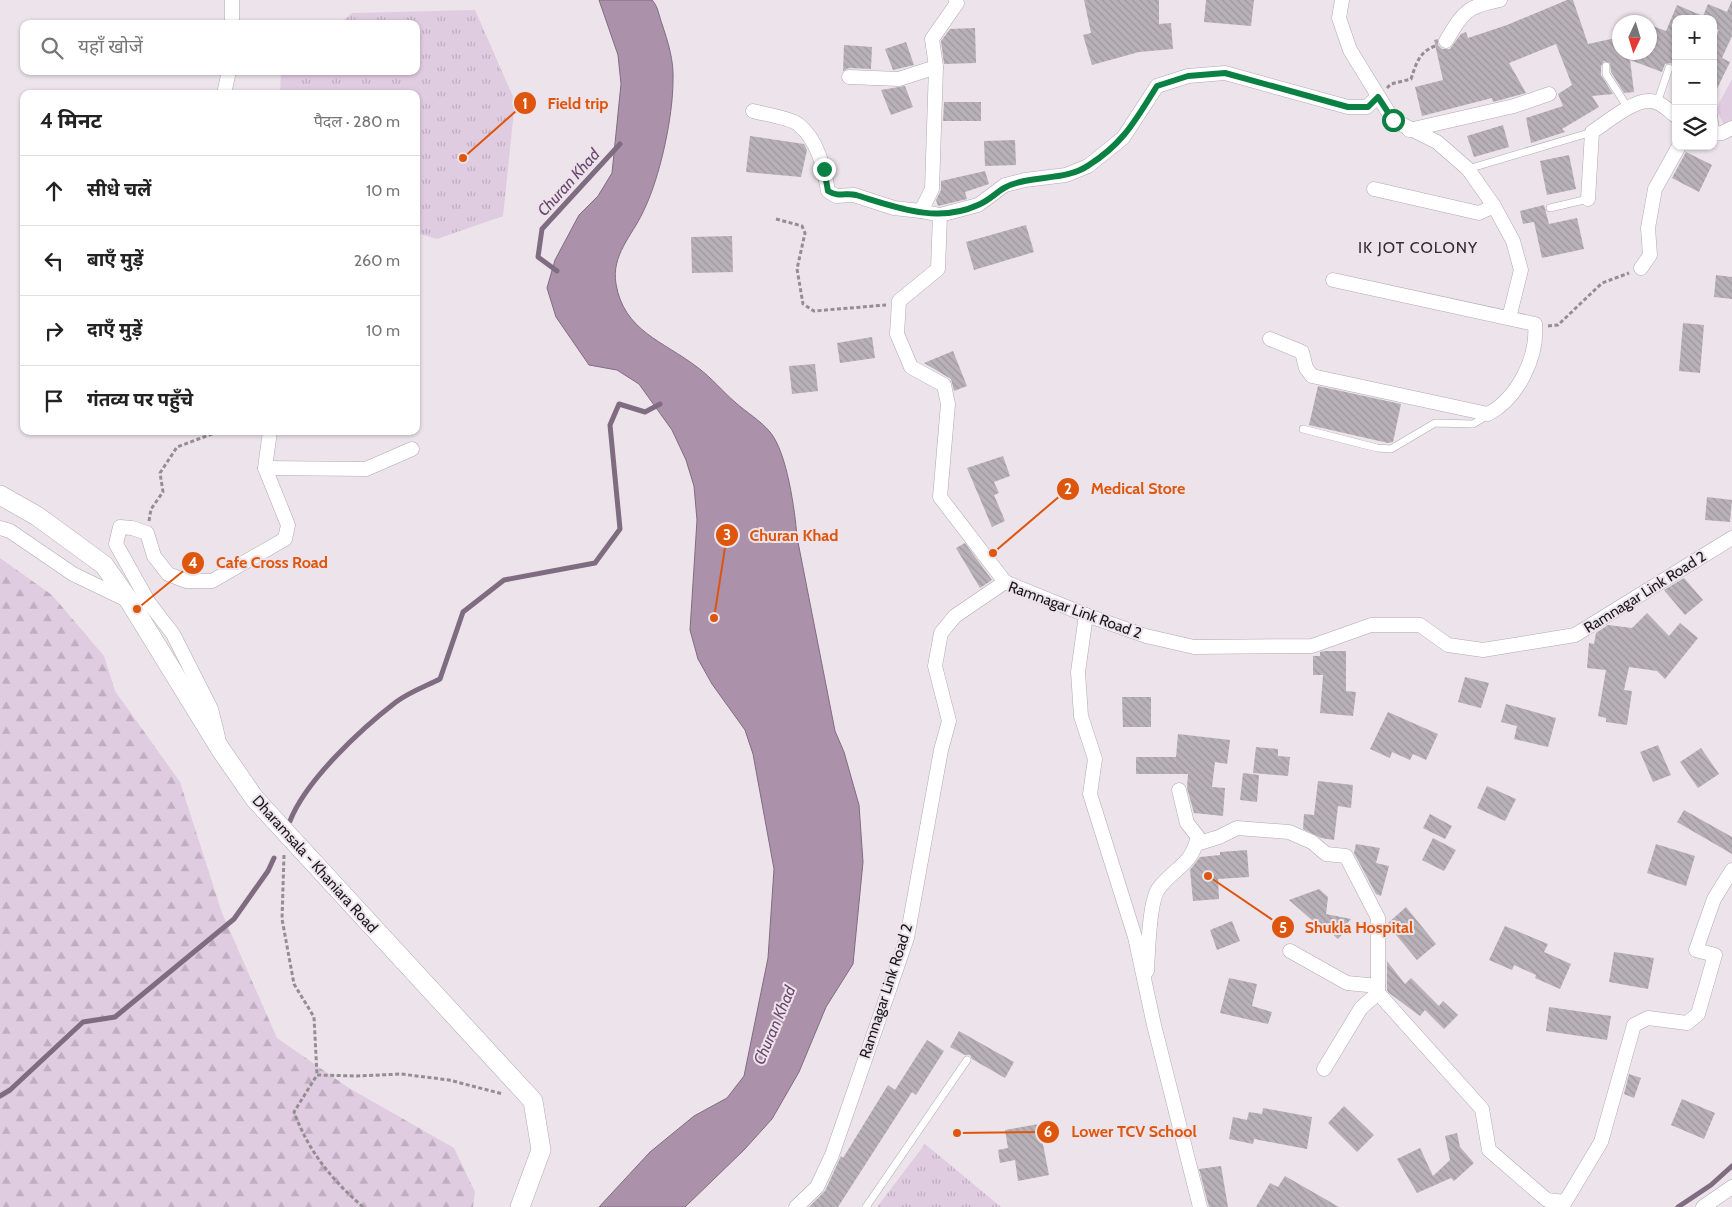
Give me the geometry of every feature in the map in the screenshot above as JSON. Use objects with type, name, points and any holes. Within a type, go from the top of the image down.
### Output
[{"type":"street","points":[[232,0],[232,20]]},
{"type":"street","points":[[922,211],[932,189],[936,67],[932,39],[956,3],[956,0]]},
{"type":"street","points":[[1342,0],[1339,18],[1350,50],[1393,120],[1409,130],[1437,142],[1468,169],[1494,206],[1513,241],[1521,270],[1509,318]]},
{"type":"street","points":[[1446,41],[1461,15],[1476,5],[1500,0]]},
{"type":"street","points":[[849,77],[899,79],[936,67]]},
{"type":"street","points":[[753,111],[797,123],[813,142],[824,169],[828,191],[836,196],[854,195],[894,208],[940,215],[978,205],[1005,186],[1025,180],[1066,175],[1088,166],[1123,138],[1157,86],[1188,76],[1225,73],[1348,107],[1368,107],[1378,97]]},
{"type":"street","points":[[225,90],[227,75]]},
{"type":"street","points":[[1409,130],[1514,106],[1548,94]]},
{"type":"street","points":[[1588,199],[1592,132],[1628,108],[1648,100],[1657,103],[1672,113]]},
{"type":"street","points":[[1717,133],[1732,128]]},
{"type":"street","points":[[1641,268],[1650,255],[1648,228],[1654,189],[1677,150]]},
{"type":"street","points":[[1374,188],[1479,213],[1494,206]]},
{"type":"street","points":[[940,215],[938,269],[899,302],[897,334],[911,366],[944,385],[948,404],[940,497],[1005,582]]},
{"type":"street","points":[[1270,339],[1294,347],[1302,352],[1306,368],[1312,376],[1488,414],[1498,409],[1528,371],[1536,339],[1535,324],[1333,280]]},
{"type":"street","points":[[221,750],[211,709],[173,634],[149,603],[116,544],[120,527],[132,528],[147,533],[154,556],[168,574],[186,581],[212,581],[285,539],[288,525],[265,468],[269,435]]},
{"type":"street","points":[[265,468],[366,469],[412,449]]},
{"type":"street","name":"Dharamsala - Khaniara Road","points":[[0,495],[37,516],[104,565],[130,602],[221,750],[255,799],[281,830],[533,1101],[541,1150],[520,1207]]},
{"type":"street","points":[[0,528],[10,531],[73,574],[130,602]]},
{"type":"street","name":"Ramnagar Link Road 2","points":[[796,1207],[817,1187],[832,1155],[907,938],[941,750],[949,722],[935,666],[941,633],[955,616],[1005,582],[1086,615],[1146,636],[1194,647],[1312,646],[1371,625],[1420,625],[1448,644],[1483,650],[1575,635],[1732,538]]},
{"type":"street","points":[[1086,615],[1078,672],[1081,716],[1095,759],[1090,794],[1135,938],[1200,1207]]},
{"type":"street","points":[[1146,987],[1149,937],[1158,889],[1194,853],[1198,837],[1187,823],[1179,790]]},
{"type":"street","points":[[1196,844],[1219,837],[1237,828],[1289,832],[1312,842],[1326,854],[1346,856],[1378,918],[1378,989],[1361,1008],[1324,1069]]},
{"type":"street","points":[[1290,951],[1347,983],[1378,989],[1482,1109],[1489,1150],[1547,1200],[1566,1202],[1601,1142],[1634,1025],[1648,1018],[1687,1023],[1698,1014],[1715,955],[1696,950],[1714,899],[1732,870]]},
{"type":"street","points":[[1703,1207],[1732,1187]]},
{"type":"lane","points":[[1606,66],[1606,74],[1628,108]]},
{"type":"lane","points":[[1657,103],[1669,68]]},
{"type":"lane","points":[[1468,169],[1509,155],[1592,132]]},
{"type":"lane","points":[[1550,208],[1588,199]]},
{"type":"lane","points":[[1303,429],[1377,448],[1390,449],[1435,423],[1473,424],[1488,414]]},
{"type":"lane","points":[[866,1207],[967,1060]]},
{"type":"path","points":[[1378,97],[1391,84],[1411,79],[1417,60],[1425,50],[1446,41]]},
{"type":"path","points":[[776,219],[802,226],[805,233],[797,269],[802,304],[814,311],[899,302]]},
{"type":"path","points":[[1535,324],[1546,327],[1558,325],[1602,283],[1641,268]]},
{"type":"path","points":[[147,533],[151,509],[163,492],[160,473],[177,447],[209,435]]},
{"type":"path","points":[[281,830],[284,859],[282,919],[294,984],[314,1016],[317,1075],[294,1112],[305,1140],[337,1183],[362,1207]]},
{"type":"path","points":[[317,1075],[401,1074],[449,1080],[505,1094]]},
{"type":"green space","points":[[475,10],[515,101],[503,216],[437,239],[420,234],[420,90],[280,90],[281,75],[420,75],[420,20],[344,20],[352,13]]},
{"type":"green space","points":[[1732,79],[1732,121],[1724,125],[1717,107]]},
{"type":"green space","points":[[0,558],[52,595],[104,656],[115,691],[180,782],[222,913],[277,1038],[349,1088],[454,1148],[475,1192],[473,1207],[0,1207]]},
{"type":"green space","points":[[925,1144],[1001,1207],[877,1207]]},
{"type":"water","points":[[599,0],[652,0],[657,8],[666,38],[672,59],[673,73],[671,111],[655,182],[638,221],[619,255],[615,274],[620,300],[636,324],[702,371],[762,424],[776,441],[789,482],[797,537],[835,731],[844,752],[859,805],[863,862],[853,964],[826,1007],[799,1072],[772,1119],[744,1150],[685,1207],[599,1207],[650,1152],[694,1116],[727,1098],[744,1076],[768,958],[774,869],[753,754],[745,730],[712,684],[698,659],[690,630],[697,520],[694,486],[686,460],[672,430],[639,384],[617,370],[589,365],[556,317],[547,288],[555,260],[579,215],[598,196],[612,173],[621,84],[618,55]]},
{"type":"building","points":[[1084,0],[1159,0],[1159,24],[1171,23],[1173,49],[1139,52],[1092,65],[1083,35],[1091,33]]},
{"type":"building","points":[[1206,0],[1254,0],[1251,26],[1204,22]]},
{"type":"building","points":[[1567,0],[1573,0],[1588,44],[1612,39],[1612,60],[1630,60],[1634,92],[1624,93],[1611,72],[1610,63],[1604,61],[1601,66],[1601,75],[1613,94],[1592,96],[1599,107],[1562,129],[1565,132],[1531,143],[1526,118],[1563,106],[1558,94],[1572,85],[1556,44],[1509,63],[1526,93],[1493,102],[1492,98],[1422,116],[1415,87],[1443,80],[1434,40],[1438,39],[1438,45],[1442,49],[1450,49],[1461,34],[1466,32],[1468,38],[1507,25]]},
{"type":"building","points":[[1732,0],[1732,36],[1722,58],[1730,62],[1717,89],[1717,34],[1719,30],[1717,29],[1717,15],[1703,15],[1708,4],[1727,12]]},
{"type":"building","points":[[1677,5],[1701,15],[1673,15]]},
{"type":"building","points":[[1672,17],[1672,64],[1665,64],[1662,72],[1630,60],[1657,60],[1657,28],[1666,31]]},
{"type":"building","points":[[975,28],[976,63],[944,64],[941,41],[950,29]]},
{"type":"building","points":[[906,42],[914,65],[893,70],[885,49]]},
{"type":"building","points":[[844,45],[872,47],[871,69],[849,68],[843,71]]},
{"type":"building","points":[[905,86],[913,107],[891,115],[881,90]]},
{"type":"building","points":[[944,102],[981,102],[981,121],[943,121]]},
{"type":"building","points":[[1503,125],[1509,147],[1474,157],[1467,136]]},
{"type":"building","points":[[750,136],[804,144],[807,150],[801,177],[746,172]]},
{"type":"building","points":[[1015,140],[1016,165],[985,166],[984,141]]},
{"type":"building","points":[[1686,152],[1712,165],[1699,192],[1672,178]]},
{"type":"building","points":[[1569,155],[1576,189],[1547,195],[1540,161]]},
{"type":"building","points":[[985,171],[989,184],[965,192],[967,199],[938,206],[936,200],[941,190],[941,181]]},
{"type":"building","points":[[1544,205],[1549,224],[1577,218],[1584,249],[1542,258],[1534,222],[1523,224],[1520,211]]},
{"type":"building","points":[[1026,225],[1034,252],[974,270],[966,242]]},
{"type":"building","points":[[732,236],[733,272],[692,273],[691,237]]},
{"type":"building","points":[[1716,275],[1732,277],[1732,299],[1714,297]]},
{"type":"building","points":[[1683,323],[1704,325],[1700,373],[1679,371]]},
{"type":"building","points":[[872,337],[875,358],[840,363],[837,343]]},
{"type":"building","points":[[953,351],[967,386],[954,391],[951,379],[924,363]]},
{"type":"building","points":[[815,364],[818,391],[792,394],[789,366]]},
{"type":"building","points":[[1318,386],[1401,404],[1393,442],[1388,443],[1309,425]]},
{"type":"building","points":[[1003,456],[1010,476],[994,482],[999,493],[994,495],[1005,521],[992,527],[967,468]]},
{"type":"building","points":[[1707,497],[1732,500],[1730,522],[1705,520]]},
{"type":"building","points":[[965,543],[992,580],[980,588],[956,548]]},
{"type":"building","points":[[1684,578],[1703,600],[1685,615],[1664,590]]},
{"type":"building","points":[[1647,613],[1669,636],[1680,623],[1698,638],[1665,679],[1657,671],[1629,667],[1624,690],[1632,691],[1627,725],[1606,722],[1606,718],[1598,716],[1606,670],[1587,668],[1589,643],[1594,644],[1596,633],[1608,625],[1632,628]]},
{"type":"building","points":[[1346,651],[1346,691],[1356,692],[1353,716],[1320,713],[1323,675],[1313,675],[1313,656],[1320,656],[1320,652]]},
{"type":"building","points":[[1465,677],[1489,683],[1481,708],[1458,702]]},
{"type":"building","points":[[1122,697],[1151,697],[1151,727],[1123,727]]},
{"type":"building","points":[[1506,704],[1556,718],[1548,747],[1514,739],[1517,726],[1501,722]]},
{"type":"building","points":[[1388,712],[1438,734],[1426,760],[1413,754],[1410,760],[1392,752],[1390,758],[1370,749]]},
{"type":"building","points":[[1178,734],[1230,740],[1227,764],[1215,762],[1212,787],[1225,788],[1223,816],[1194,813],[1187,788],[1188,774],[1136,774],[1136,757],[1176,757]]},
{"type":"building","points":[[1658,745],[1671,775],[1653,782],[1640,752]]},
{"type":"building","points":[[1256,747],[1278,749],[1278,756],[1290,757],[1288,776],[1253,773]]},
{"type":"building","points":[[1701,748],[1719,774],[1698,788],[1680,762]]},
{"type":"building","points":[[1243,773],[1259,775],[1257,802],[1240,800]]},
{"type":"building","points":[[1318,781],[1353,785],[1351,808],[1338,806],[1334,840],[1321,838],[1303,829],[1304,814],[1314,815]]},
{"type":"building","points":[[1487,786],[1516,799],[1505,821],[1477,808]]},
{"type":"building","points":[[1684,810],[1732,837],[1732,854],[1677,822]]},
{"type":"building","points":[[1430,814],[1452,826],[1445,839],[1423,828]]},
{"type":"building","points":[[1433,838],[1456,850],[1444,871],[1422,860]]},
{"type":"building","points":[[1356,844],[1380,848],[1376,863],[1389,866],[1381,896],[1376,894],[1354,853]]},
{"type":"building","points":[[1656,844],[1695,856],[1686,886],[1647,873]]},
{"type":"building","points":[[1247,850],[1249,877],[1218,879],[1219,899],[1193,901],[1190,870],[1200,857],[1220,855],[1220,852]]},
{"type":"building","points":[[1319,889],[1328,897],[1326,914],[1351,919],[1344,927],[1346,930],[1338,939],[1315,918],[1313,921],[1289,900]]},
{"type":"building","points":[[1406,907],[1436,944],[1417,960],[1387,924]]},
{"type":"building","points":[[1232,921],[1240,941],[1217,950],[1210,930]]},
{"type":"building","points":[[1505,926],[1548,944],[1544,952],[1571,964],[1560,989],[1535,978],[1536,975],[1514,965],[1512,970],[1489,960]]},
{"type":"building","points":[[1614,952],[1654,958],[1648,989],[1609,982]]},
{"type":"building","points":[[1387,961],[1405,984],[1411,978],[1439,1006],[1443,1001],[1458,1015],[1444,1029],[1425,1010],[1420,1016],[1389,993],[1387,990]]},
{"type":"building","points":[[1229,978],[1257,984],[1252,1006],[1272,1012],[1268,1024],[1220,1013]]},
{"type":"building","points":[[1549,1007],[1611,1016],[1607,1040],[1546,1031]]},
{"type":"building","points":[[959,1031],[1014,1062],[1005,1078],[972,1059],[970,1055],[965,1055],[950,1047]]},
{"type":"building","points":[[927,1040],[944,1051],[916,1095],[912,1092],[838,1207],[809,1207],[825,1191],[841,1156],[843,1158],[888,1085],[895,1090]]},
{"type":"building","points":[[1629,1074],[1641,1078],[1634,1098],[1624,1094]]},
{"type":"building","points":[[1682,1099],[1715,1113],[1704,1139],[1671,1125]]},
{"type":"building","points":[[1344,1106],[1374,1135],[1357,1152],[1328,1123]]},
{"type":"building","points":[[1263,1108],[1312,1117],[1307,1149],[1254,1139],[1253,1144],[1229,1139],[1233,1117],[1247,1120],[1249,1112],[1262,1114]]},
{"type":"building","points":[[1039,1124],[1049,1175],[1018,1181],[1015,1160],[1000,1163],[998,1150],[1008,1148],[1005,1130]]},
{"type":"building","points":[[1457,1133],[1460,1147],[1474,1163],[1454,1181],[1451,1178],[1417,1193],[1397,1159],[1420,1148],[1433,1176],[1450,1160],[1445,1136]]},
{"type":"building","points":[[1221,1166],[1228,1207],[1209,1207],[1199,1169]]},
{"type":"building","points":[[1285,1176],[1339,1207],[1256,1207],[1270,1183],[1278,1187]]},
{"type":"waterway","name":"Churan Khad","points":[[557,271],[538,257],[542,229],[620,144]]},
{"type":"waterway","points":[[290,821],[308,789],[321,772],[351,741],[401,698],[440,679],[463,612],[504,580],[595,563],[620,529],[610,425],[619,404],[645,412],[660,404]]},
{"type":"waterway","points":[[0,1096],[10,1090],[83,1022],[115,1017],[234,919],[268,871],[274,858]]},
{"type":"waterway","points":[[1678,1207],[1711,1185],[1732,1166]]},
{"type":"place","name":"Field trip","points":[[463,158]]},
{"type":"place","name":"Medical Store","points":[[993,553]]},
{"type":"place","name":"Cafe Cross Road","points":[[137,609]]},
{"type":"place","name":"Churan Khad","points":[[714,618]]},
{"type":"place","name":"Shukla Hospital","points":[[1208,876]]},
{"type":"place","name":"Lower TCV School","points":[[957,1133]]},
{"type":"district","name":"IK JOT COLONY","points":[[1418,247]]},
{"type":"route","points":[[824,169],[828,191],[836,196],[854,195],[894,208],[940,215],[978,205],[1005,186],[1025,180],[1066,175],[1088,166],[1123,138],[1157,86],[1188,76],[1225,73],[1348,107],[1368,107],[1378,97],[1393,120]]}]
